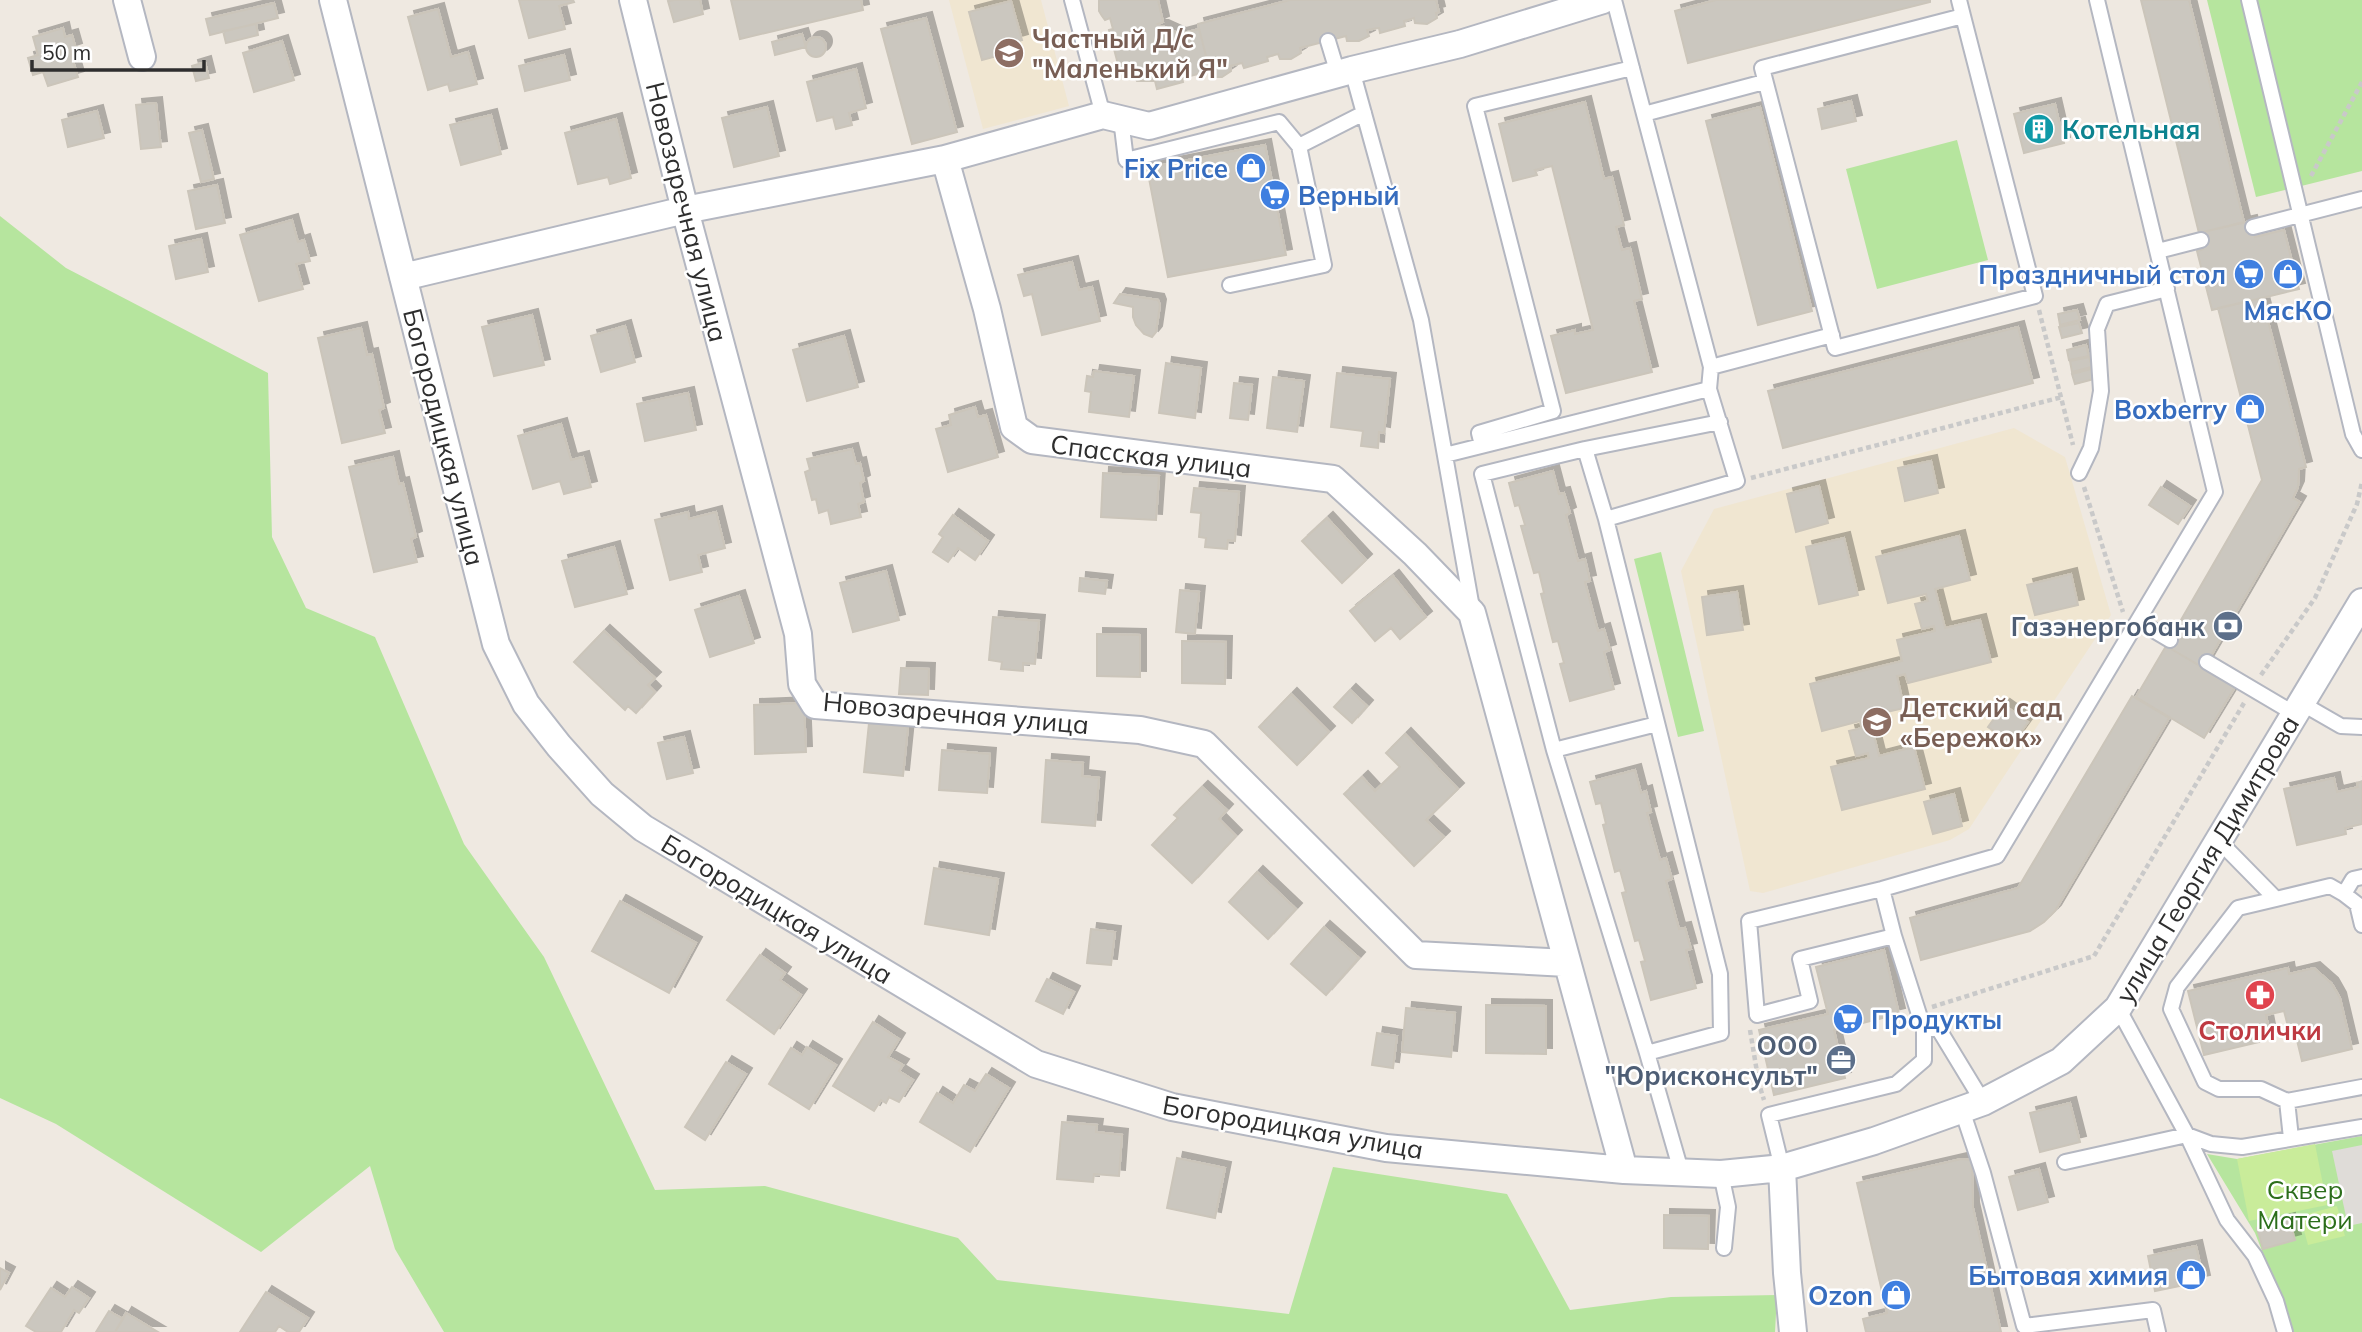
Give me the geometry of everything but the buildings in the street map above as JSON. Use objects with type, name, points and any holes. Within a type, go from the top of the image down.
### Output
[{"type":"street","points":[[127,0],[142,57]]},
{"type":"street","name":"Богородицкая улица","points":[[333,0],[496,645],[526,704],[559,746],[602,794],[643,828],[1036,1064],[1172,1107],[1386,1148],[1624,1170],[1721,1174],[1782,1168]]},
{"type":"street","name":"Новозаречная улица","points":[[634,0],[685,209],[798,634],[802,684],[815,705],[1140,730],[1204,744],[1416,955],[1567,963]]},
{"type":"street","points":[[403,277],[685,209],[945,159],[1112,117],[1149,125],[1460,44],[1603,0]]},
{"type":"street","name":"Спасская улица","points":[[945,159],[986,309],[1014,427],[1032,440],[1334,479],[1415,554],[1472,613]]},
{"type":"street","name":"улица Георгия Димитрова","points":[[1782,1168],[1874,1141],[1973,1106],[2061,1061],[2118,1008],[2362,602]]},
{"type":"street","points":[[1472,613],[1624,1170]]},
{"type":"street","points":[[1782,1168],[1793,1332]]},
{"type":"lane","points":[[1072,0],[1126,160],[1279,122],[1299,146],[1324,265],[1230,285]]},
{"type":"lane","points":[[1606,519],[1737,481],[1709,389],[1711,367],[1614,0]]},
{"type":"lane","points":[[1959,0],[2035,296],[1835,348],[1762,68],[1963,16]]},
{"type":"lane","points":[[1894,936],[1800,959],[1810,1001],[1757,1015],[1749,921],[1882,889],[1997,856],[2215,492],[2098,0]]},
{"type":"lane","points":[[2249,0],[2353,434],[2362,450]]},
{"type":"lane","points":[[1328,41],[1364,113],[1422,320],[1472,613]]},
{"type":"lane","points":[[1482,445],[1479,432],[1553,411],[1475,106],[1632,68]]},
{"type":"lane","points":[[1644,114],[1764,82]]},
{"type":"lane","points":[[1299,146],[1364,113]]},
{"type":"lane","points":[[2253,227],[2298,208],[2362,199]]},
{"type":"lane","points":[[2158,251],[2201,240]]},
{"type":"lane","points":[[2079,473],[2091,448],[2101,391],[2097,329],[2107,304],[2167,289]]},
{"type":"lane","points":[[1711,367],[1832,335]]},
{"type":"lane","points":[[1445,455],[1709,389]]},
{"type":"lane","points":[[1681,1171],[1555,750],[1482,474],[1585,449],[1720,422]]},
{"type":"lane","points":[[1585,449],[1606,519],[1720,974],[1721,1033],[1647,1054]]},
{"type":"lane","points":[[2138,621],[2169,640]]},
{"type":"lane","points":[[2207,662],[2252,689],[2341,726],[2362,727]]},
{"type":"lane","points":[[1555,750],[1657,724]]},
{"type":"lane","points":[[2219,841],[2276,900]]},
{"type":"lane","points":[[2344,894],[2353,878],[2362,877]]},
{"type":"lane","points":[[2362,925],[2357,904],[2330,886],[2238,908],[2177,986],[2171,1009],[2205,1082],[2219,1089],[2261,1089],[2287,1101],[2362,1087]]},
{"type":"lane","points":[[1882,889],[1894,936],[1931,1029],[1973,1106],[1983,1173],[2024,1326],[2153,1310],[2158,1332]]},
{"type":"lane","points":[[2118,1008],[2187,1135],[2227,1220],[2255,1256],[2276,1301],[2285,1332]]},
{"type":"lane","points":[[1782,1168],[1769,1115],[1896,1084],[1924,1060],[1931,1029]]},
{"type":"lane","points":[[2287,1101],[2291,1138]]},
{"type":"lane","points":[[2065,1162],[2187,1135],[2211,1144],[2242,1147],[2362,1127]]},
{"type":"lane","points":[[1721,1174],[1728,1207],[1724,1248]]},
{"type":"path","points":[[2298,208],[2362,82]]},
{"type":"path","points":[[1737,481],[2062,397]]},
{"type":"path","points":[[1931,1029],[1932,1007],[2094,956],[2252,689],[2315,598],[2357,503],[2362,482]]},
{"type":"path","points":[[1757,1015],[1749,1026],[1759,1084],[1769,1115]]},
{"type":"shaded area","name":"Частный Д/с \"Маленький Я\"","points":[[949,0],[1041,0],[1069,106],[983,129]]},
{"type":"shaded area","name":"Детский сад «Бережок»","points":[[2014,428],[2065,457],[2111,615],[1969,829],[1950,840],[1763,893],[1750,891],[1681,571],[1714,509]]},
{"type":"shaded area","points":[[2362,1145],[2362,1223],[2348,1226],[2332,1151]]},
{"type":"green space","points":[[2207,0],[2362,0],[2362,171],[2256,197]]},
{"type":"green space","points":[[1957,140],[1988,260],[1877,289],[1846,169]]},
{"type":"green space","points":[[0,216],[66,268],[268,373],[272,537],[306,608],[375,637],[464,844],[544,957],[655,1190],[765,1186],[958,1238],[997,1280],[1289,1314],[1333,1167],[1507,1194],[1570,1310],[1671,1297],[1777,1295],[1775,1332],[444,1332],[395,1249],[370,1166],[261,1252],[56,1124],[0,1098]]},
{"type":"green space","points":[[1661,552],[1704,731],[1678,737],[1634,559]]},
{"type":"green space","name":"Сквер Матери","points":[[2362,1136],[2362,1332],[2294,1332],[2255,1233],[2207,1154],[2237,1159]]},
{"type":"green space","points":[[2315,1144],[2327,1205],[2249,1221],[2237,1159]]},
{"type":"green space","points":[[2337,1206],[2345,1236],[2308,1245],[2300,1216]]},
{"type":"place","name":"Частный Д/с \"Маленький Я\"","points":[[1009,53]]},
{"type":"place","name":"Котельная","points":[[2039,129]]},
{"type":"place","name":"Fix Price","points":[[1251,168]]},
{"type":"place","name":"Верный","points":[[1275,195]]},
{"type":"place","name":"Праздничный стол","points":[[2249,274]]},
{"type":"place","name":"МясКО","points":[[2288,274]]},
{"type":"place","name":"Boxberry","points":[[2250,409]]},
{"type":"place","name":"Газэнергобанк","points":[[2228,626]]},
{"type":"place","name":"Детский сад «Бережок»","points":[[1877,722]]},
{"type":"place","name":"Столички","points":[[2260,995]]},
{"type":"place","name":"Продукты","points":[[1848,1019]]},
{"type":"place","name":"ООО \"Юрисконсульт\"","points":[[1841,1060]]},
{"type":"place","name":"Бытовая химия","points":[[2191,1275]]},
{"type":"place","name":"Ozon","points":[[1896,1295]]}]
